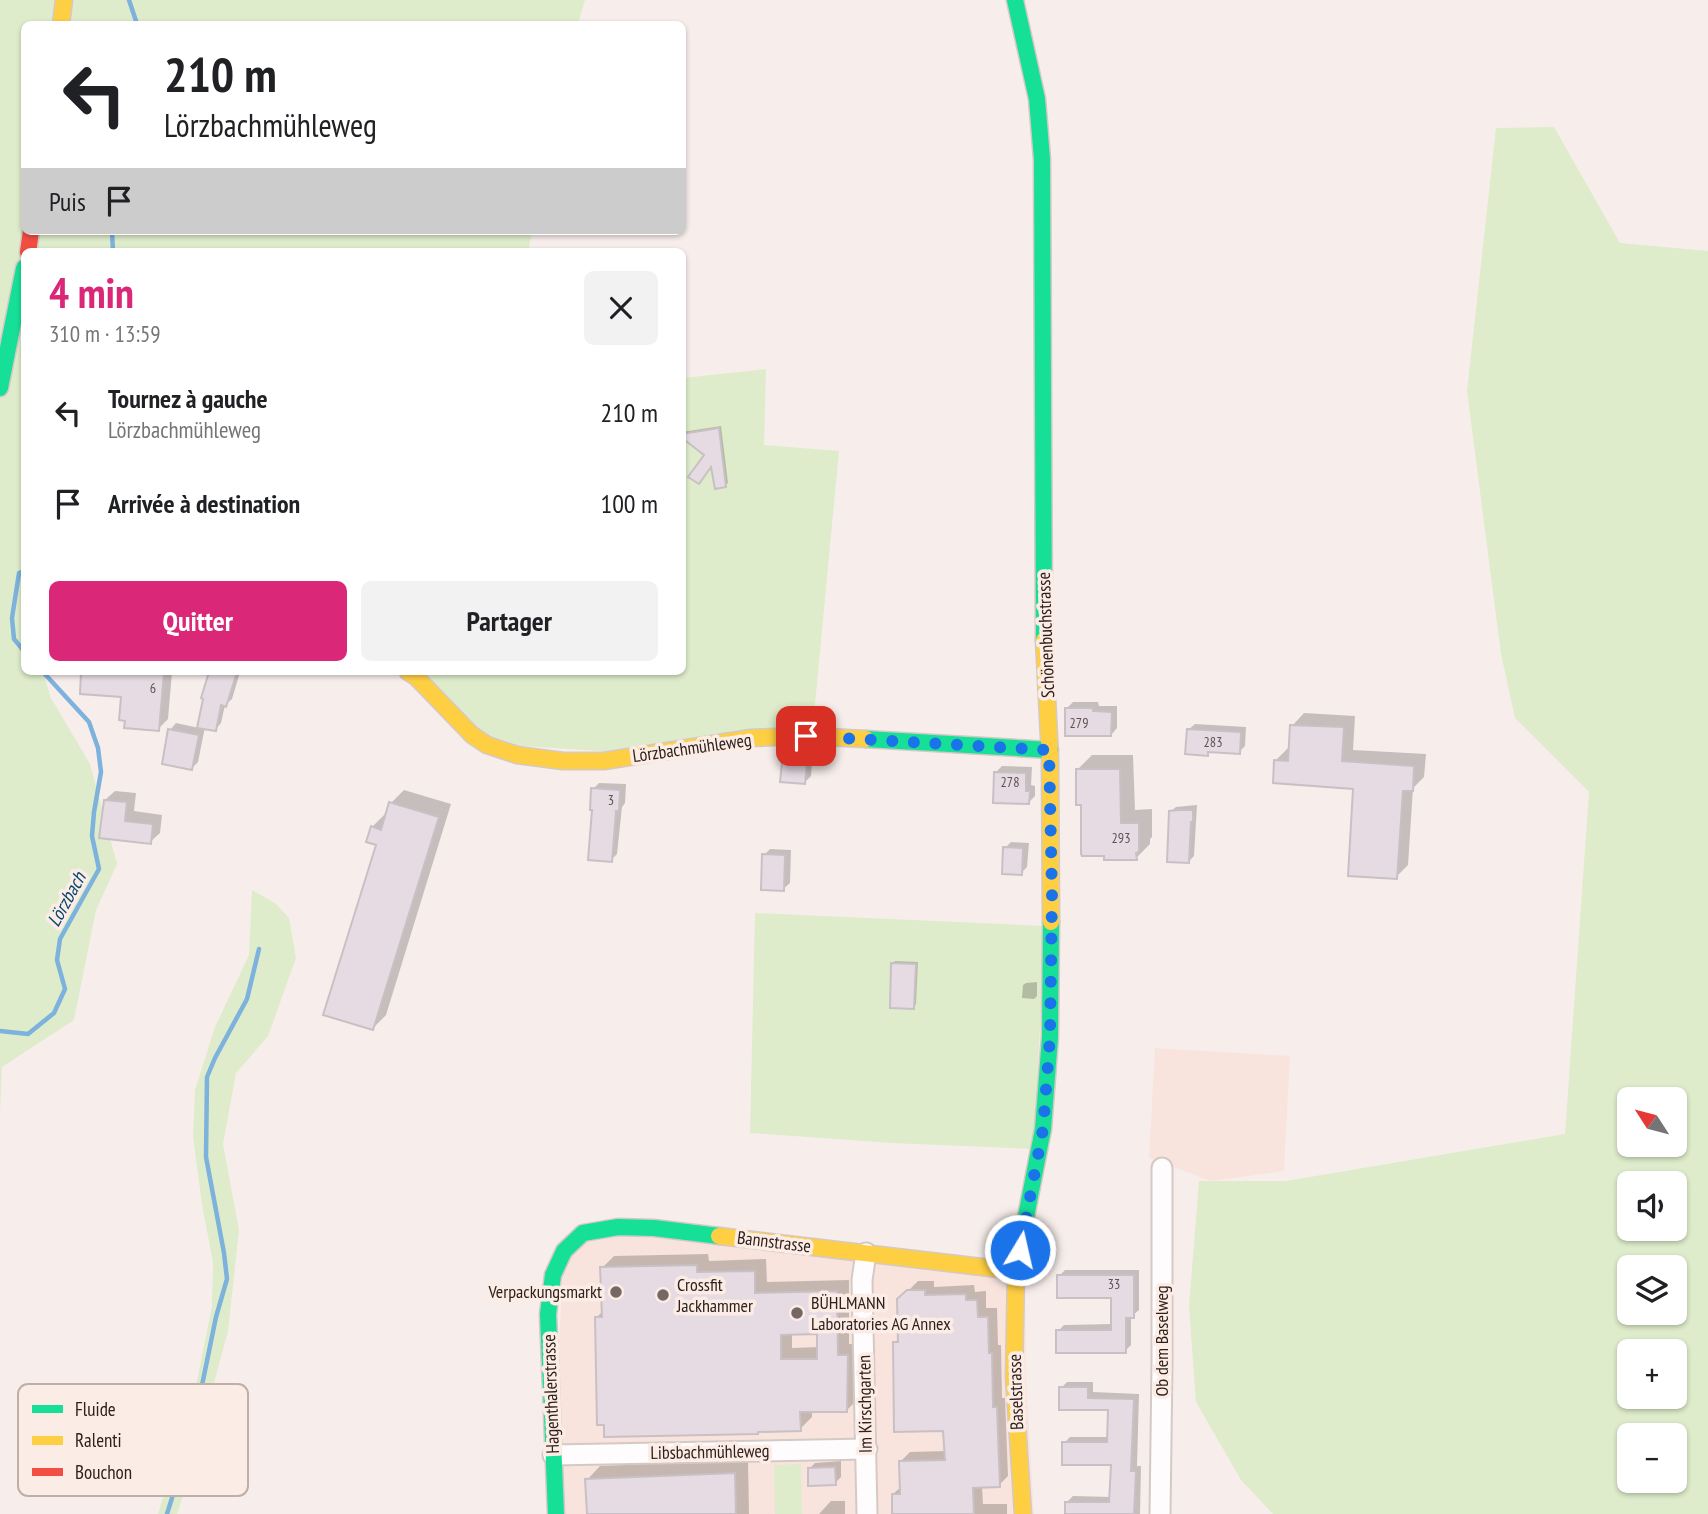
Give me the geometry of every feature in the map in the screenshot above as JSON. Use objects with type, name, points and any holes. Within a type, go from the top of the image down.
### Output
[{"type":"street","points":[[61,21],[64,0]]},
{"type":"street","name":"Schönenbuchstrasse","points":[[1015,0],[1037,99],[1042,159],[1044,645],[1052,895],[1050,1037],[1043,1129],[1016,1271]]},
{"type":"street","points":[[0,388],[21,283]]},
{"type":"street","name":"Lörzbachmühleweg","points":[[413,675],[472,735],[487,745],[517,755],[564,761],[604,761],[751,738],[806,736],[1049,750]]},
{"type":"street","name":"Ob dem Baselweg","points":[[1160,1514],[1162,1168]]},
{"type":"street","name":"Bannstrasse","points":[[553,1275],[564,1251],[583,1233],[618,1227],[654,1228],[1016,1271]]},
{"type":"street","name":"Im Kirschgarten","points":[[866,1253],[862,1280],[867,1514]]},
{"type":"street","name":"Baselstrasse","points":[[1016,1271],[1014,1377],[1023,1514]]},
{"type":"street","name":"Hagenthalerstrasse","points":[[553,1275],[548,1314],[556,1514]]},
{"type":"street","name":"Libsbachmühleweg","points":[[553,1455],[867,1449]]},
{"type":"shaded area","points":[[1155,1048],[1290,1056],[1284,1171],[1211,1181],[1149,1158]]},
{"type":"shaded area","points":[[583,1233],[1025,1263],[1026,1379],[1034,1514],[556,1514],[553,1455],[564,1251]]},
{"type":"green space","points":[[0,0],[585,0],[579,21],[21,21],[21,235],[531,235],[529,248],[21,248],[21,675],[44,675],[51,698],[90,764],[117,864],[96,910],[74,1020],[2,1067],[0,1112]]},
{"type":"green space","points":[[1554,127],[1620,243],[1708,251],[1708,1514],[1273,1514],[1241,1480],[1196,1402],[1189,1306],[1199,1181],[1286,1181],[1565,1134],[1589,792],[1515,718],[1501,654],[1467,391],[1496,128]]},
{"type":"green space","points":[[766,369],[764,445],[839,451],[812,736],[644,754],[491,744],[424,675],[686,675],[686,378]]},
{"type":"green space","points":[[252,890],[275,903],[289,918],[296,958],[268,1036],[236,1073],[223,1144],[239,1230],[228,1331],[214,1384],[196,1384],[212,1306],[213,1263],[193,1137],[195,1090],[215,1027],[249,955]]},
{"type":"green space","points":[[755,913],[1046,926],[1033,1149],[750,1133]]},
{"type":"green space","points":[[801,1464],[802,1514],[775,1514],[774,1465]]},
{"type":"green space","points":[[164,1496],[183,1496],[177,1514],[158,1514]]},
{"type":"building","points":[[719,428],[726,487],[715,489],[711,467],[699,484],[688,477],[704,455],[686,441],[686,433]]},
{"type":"building","points":[[81,675],[164,675],[159,731],[124,728],[125,721],[119,720],[121,697],[80,694]]},
{"type":"building","points":[[208,675],[236,675],[226,707],[221,705],[216,731],[197,728],[203,699],[201,698]]},
{"type":"building","points":[[1065,708],[1093,708],[1093,711],[1112,712],[1111,736],[1065,736]]},
{"type":"building","points":[[1290,725],[1344,727],[1342,761],[1414,766],[1413,791],[1403,791],[1397,879],[1348,876],[1353,789],[1273,783],[1274,760],[1288,761]]},
{"type":"building","points":[[168,729],[199,735],[192,770],[162,764]]},
{"type":"building","points":[[1187,729],[1241,732],[1240,754],[1185,754]]},
{"type":"building","points":[[783,753],[808,755],[805,784],[780,782]]},
{"type":"building","points":[[1076,769],[1120,769],[1121,823],[1139,823],[1137,860],[1104,860],[1104,856],[1082,856],[1081,805],[1076,805]]},
{"type":"building","points":[[994,772],[1026,773],[1026,791],[1030,791],[1029,804],[993,803]]},
{"type":"building","points":[[591,788],[620,790],[612,862],[588,860]]},
{"type":"building","points":[[104,800],[127,802],[125,821],[153,824],[151,844],[99,838]]},
{"type":"building","points":[[389,802],[439,817],[373,1030],[323,1015],[376,845],[366,842],[371,826],[381,830]]},
{"type":"building","points":[[1193,810],[1189,863],[1167,862],[1169,811]]},
{"type":"building","points":[[1003,847],[1023,848],[1022,875],[1002,874]]},
{"type":"building","points":[[762,854],[785,855],[784,891],[761,890]]},
{"type":"building","points":[[891,963],[916,964],[914,1009],[890,1008]]},
{"type":"building","points":[[697,1265],[697,1272],[755,1271],[755,1293],[837,1291],[838,1355],[848,1355],[847,1412],[800,1412],[801,1431],[604,1437],[604,1425],[597,1425],[595,1317],[602,1317],[600,1267]],"holes":[[[817,1334],[817,1359],[781,1359],[781,1335]]]},
{"type":"building","points":[[1057,1275],[1134,1275],[1134,1318],[1126,1318],[1126,1353],[1056,1353],[1056,1330],[1111,1330],[1111,1298],[1057,1298]]},
{"type":"building","points":[[907,1290],[925,1290],[925,1295],[966,1294],[966,1300],[977,1300],[978,1317],[988,1317],[993,1407],[997,1407],[1000,1487],[973,1488],[974,1514],[892,1514],[892,1494],[900,1494],[899,1461],[945,1460],[943,1431],[894,1432],[893,1342],[898,1342],[897,1299]]},
{"type":"building","points":[[1059,1387],[1088,1387],[1088,1398],[1134,1399],[1131,1471],[1136,1471],[1134,1514],[1065,1514],[1065,1502],[1109,1502],[1111,1465],[1062,1465],[1062,1442],[1107,1442],[1108,1410],[1059,1410]]},
{"type":"building","points":[[835,1467],[836,1485],[808,1486],[808,1468]]},
{"type":"building","points":[[735,1473],[736,1514],[587,1514],[585,1479]]},
{"type":"waterway","name":"Lörzbach","points":[[129,0],[136,21]]},
{"type":"waterway","name":"Lörzbach","points":[[112,235],[113,248]]},
{"type":"waterway","name":"Lörzbach","points":[[21,572],[12,618],[14,639],[21,647]]},
{"type":"waterway","name":"Lörzbach","points":[[0,1031],[28,1034],[54,1013],[65,989],[57,960],[60,939],[99,869],[92,836],[101,772],[98,748],[89,722],[46,675]]},
{"type":"waterway","points":[[202,1384],[227,1279],[206,1157],[207,1077],[247,999],[259,949]]},
{"type":"waterway","points":[[167,1514],[173,1496]]},
{"type":"traffic: fast","points":[[1015,0],[1037,99],[1042,159],[1044,640]]},
{"type":"traffic: fast","points":[[0,388],[21,283]]},
{"type":"traffic: fast","points":[[866,739],[1050,750]]},
{"type":"traffic: fast","points":[[1019,1253],[1043,1129],[1050,1037],[1051,922]]},
{"type":"traffic: fast","points":[[556,1514],[548,1314],[553,1275],[564,1251],[583,1233],[618,1227],[654,1228],[719,1236]]},
{"type":"traffic: slow","points":[[61,21],[64,0]]},
{"type":"traffic: slow","points":[[1044,640],[1050,757],[1051,922]]},
{"type":"traffic: slow","points":[[413,675],[472,735],[487,745],[517,755],[563,761],[604,761],[751,738],[806,736],[866,739]]},
{"type":"traffic: slow","points":[[719,1236],[1016,1271]]},
{"type":"traffic: slow","points":[[1019,1253],[1016,1271],[1014,1377],[1023,1514]]},
{"type":"traffic: jam","points":[[29,248],[30,235]]},
{"type":"place","name":"Verpackungsmarkt","points":[[616,1292]]},
{"type":"place","name":"Crossfit Jackhammer","points":[[663,1295]]},
{"type":"place","name":"BÜHLMANN Laboratories AG Annex","points":[[797,1313]]},
{"type":"route","points":[[806,736],[1049,750],[1052,895],[1050,1037],[1043,1129],[1020,1250]]}]
